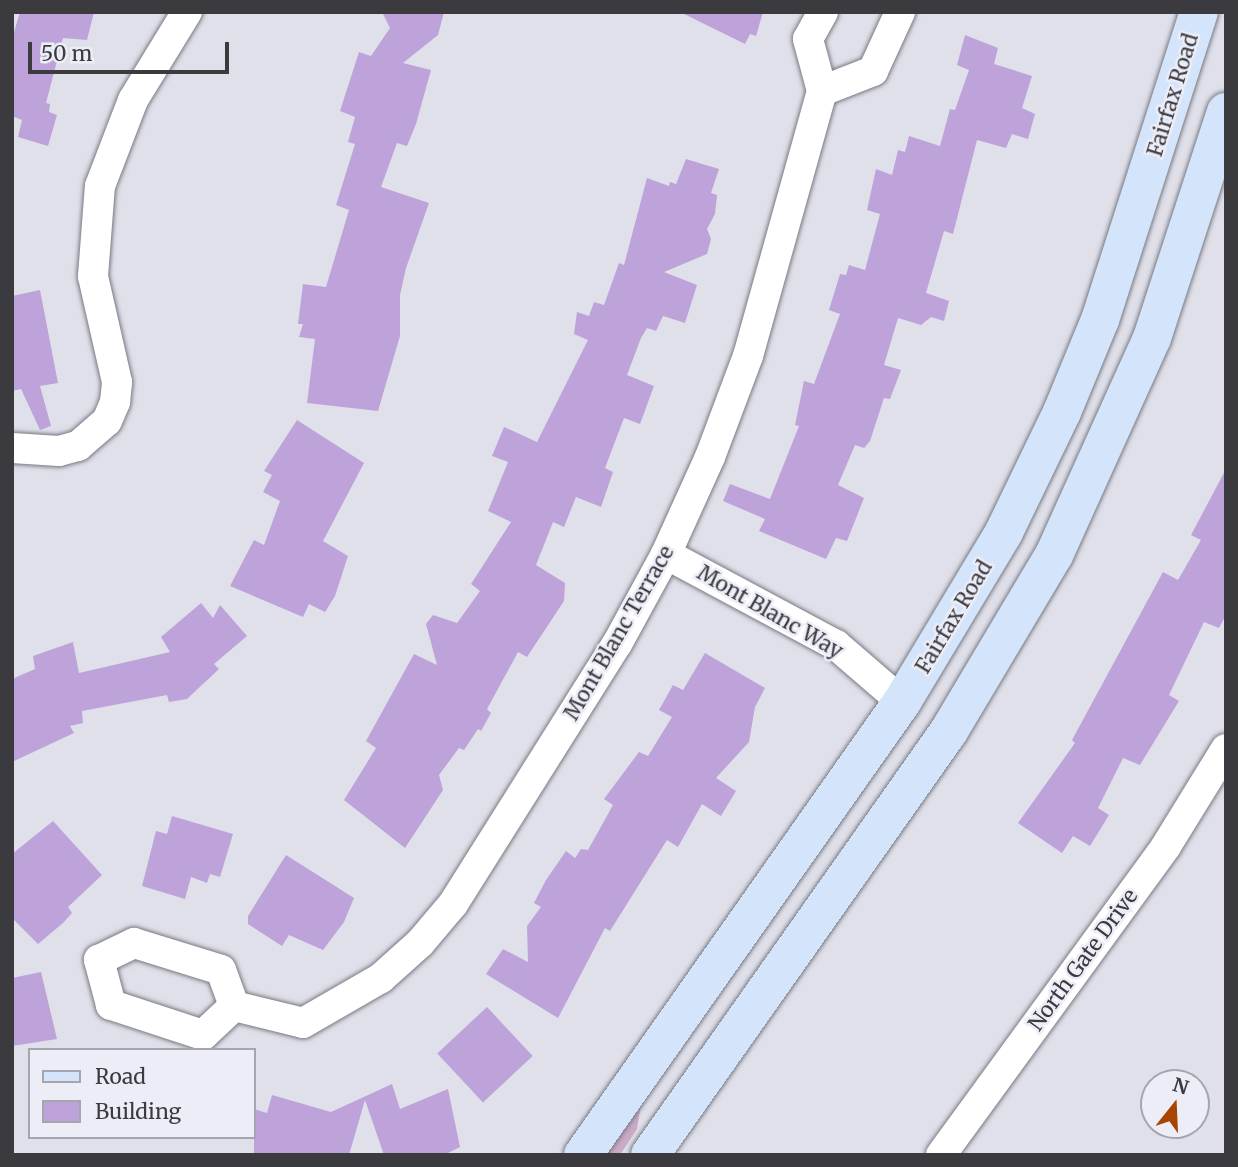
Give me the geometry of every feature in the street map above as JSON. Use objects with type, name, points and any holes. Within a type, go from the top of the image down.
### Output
[{"type":"main road","name":"Fairfax Road","points":[[583,1155],[902,702],[1004,532],[1062,412],[1104,306],[1199,12]]},
{"type":"main road","points":[[760,905],[743,952],[657,1080],[645,1126],[644,1147],[650,1155],[949,731],[1054,555],[1113,433],[1152,338],[1226,112]]},
{"type":"main road","points":[[780,971],[799,903],[824,843],[910,720],[902,702]]},
{"type":"street","points":[[12,448],[60,451],[78,446],[107,421],[115,402],[117,382],[93,276],[100,186],[133,100],[187,12]]},
{"type":"street","points":[[823,12],[808,39],[822,91],[873,71],[900,12]]},
{"type":"street","name":"Mont Blanc Terrace","points":[[234,1006],[303,1023],[381,978],[420,943],[467,882],[617,644],[666,554],[710,457],[748,356],[822,91]]},
{"type":"street","name":"Mont Blanc Way","points":[[666,554],[836,645],[902,702]]},
{"type":"street","name":"North Gate Drive","points":[[941,1155],[1166,846],[1224,758]]},
{"type":"shaded area","points":[[641,1105],[637,1129],[620,1155],[600,1155]]},
{"type":"building","points":[[20,12],[94,12],[87,40],[63,38],[46,103],[50,104],[49,112],[57,115],[48,146],[18,137],[22,120],[12,116],[12,39]]},
{"type":"building","points":[[382,12],[444,12],[438,35],[403,63],[431,70],[407,146],[397,143],[381,187],[429,203],[406,268],[400,295],[400,336],[378,411],[307,403],[315,339],[299,337],[303,324],[298,324],[303,284],[326,287],[349,210],[336,205],[355,144],[348,142],[355,117],[340,111],[359,52],[371,56],[390,28]]},
{"type":"building","points":[[680,12],[763,12],[756,36],[750,34],[745,44]]},
{"type":"building","points":[[965,35],[998,48],[994,64],[1032,76],[1022,108],[1035,114],[1028,139],[1012,134],[1006,148],[977,140],[953,234],[944,231],[926,293],[949,301],[944,321],[931,317],[921,325],[898,318],[884,365],[901,370],[890,399],[884,398],[870,441],[864,448],[855,445],[838,485],[864,498],[847,541],[836,538],[826,559],[759,531],[765,519],[723,501],[730,484],[770,499],[799,426],[795,425],[804,381],[814,384],[840,314],[829,310],[840,274],[846,275],[849,265],[865,270],[880,214],[867,210],[876,169],[892,175],[898,150],[905,152],[909,136],[940,146],[950,109],[955,110],[969,70],[957,65]]},
{"type":"building","points":[[686,159],[719,169],[711,193],[717,195],[715,214],[707,229],[711,239],[707,254],[664,272],[697,285],[685,323],[663,316],[656,331],[647,328],[641,338],[627,375],[654,386],[640,424],[624,418],[605,468],[613,472],[601,507],[576,497],[564,527],[553,522],[536,565],[565,583],[564,601],[527,657],[518,652],[487,709],[491,713],[481,731],[478,729],[464,750],[459,748],[439,775],[443,790],[405,848],[344,800],[376,748],[366,741],[414,654],[437,665],[426,624],[433,615],[457,623],[480,591],[471,584],[511,522],[488,511],[508,462],[492,456],[504,427],[537,442],[588,340],[574,334],[577,312],[589,316],[594,302],[604,305],[619,263],[624,265],[647,178],[669,186],[670,182],[676,184]]},
{"type":"building","points":[[40,290],[58,383],[40,386],[51,426],[40,430],[21,389],[12,391],[12,296]]},
{"type":"building","points":[[297,420],[364,463],[323,541],[348,556],[335,596],[325,612],[309,604],[303,617],[230,586],[254,540],[264,545],[280,501],[263,492],[272,475],[264,471]]},
{"type":"building","points":[[1226,469],[1226,615],[1219,628],[1204,622],[1169,695],[1179,701],[1140,765],[1123,758],[1098,808],[1109,815],[1090,846],[1073,836],[1062,853],[1018,823],[1075,743],[1072,740],[1163,572],[1178,580],[1201,540],[1191,535]]},
{"type":"building","points":[[201,603],[213,618],[220,605],[247,636],[214,664],[219,669],[187,699],[169,702],[167,695],[82,711],[83,723],[70,726],[74,733],[12,762],[12,679],[35,669],[33,656],[73,642],[79,673],[170,652],[161,637]]},
{"type":"building","points":[[705,653],[765,688],[755,707],[749,742],[716,778],[736,791],[721,816],[702,804],[678,847],[667,840],[610,931],[605,928],[558,1018],[486,974],[503,949],[528,962],[527,926],[541,907],[534,903],[546,880],[566,851],[575,858],[581,849],[588,850],[613,805],[604,799],[639,752],[648,756],[672,717],[659,710],[673,685],[683,690]]},
{"type":"building","points":[[172,816],[233,834],[220,877],[210,874],[207,883],[191,877],[185,899],[142,886],[156,831],[167,834]]},
{"type":"building","points":[[53,821],[102,875],[68,907],[72,913],[63,923],[38,944],[12,918],[12,854]]},
{"type":"building","points":[[286,855],[354,898],[344,922],[323,950],[289,935],[282,946],[248,924],[248,916]]},
{"type":"building","points":[[41,972],[57,1039],[12,1046],[12,978]]},
{"type":"building","points":[[487,1007],[533,1056],[483,1102],[437,1053]]},
{"type":"building","points":[[392,1084],[400,1109],[448,1089],[460,1147],[444,1155],[384,1155],[365,1100],[349,1155],[254,1155],[256,1110],[267,1113],[272,1095],[331,1112]]}]
